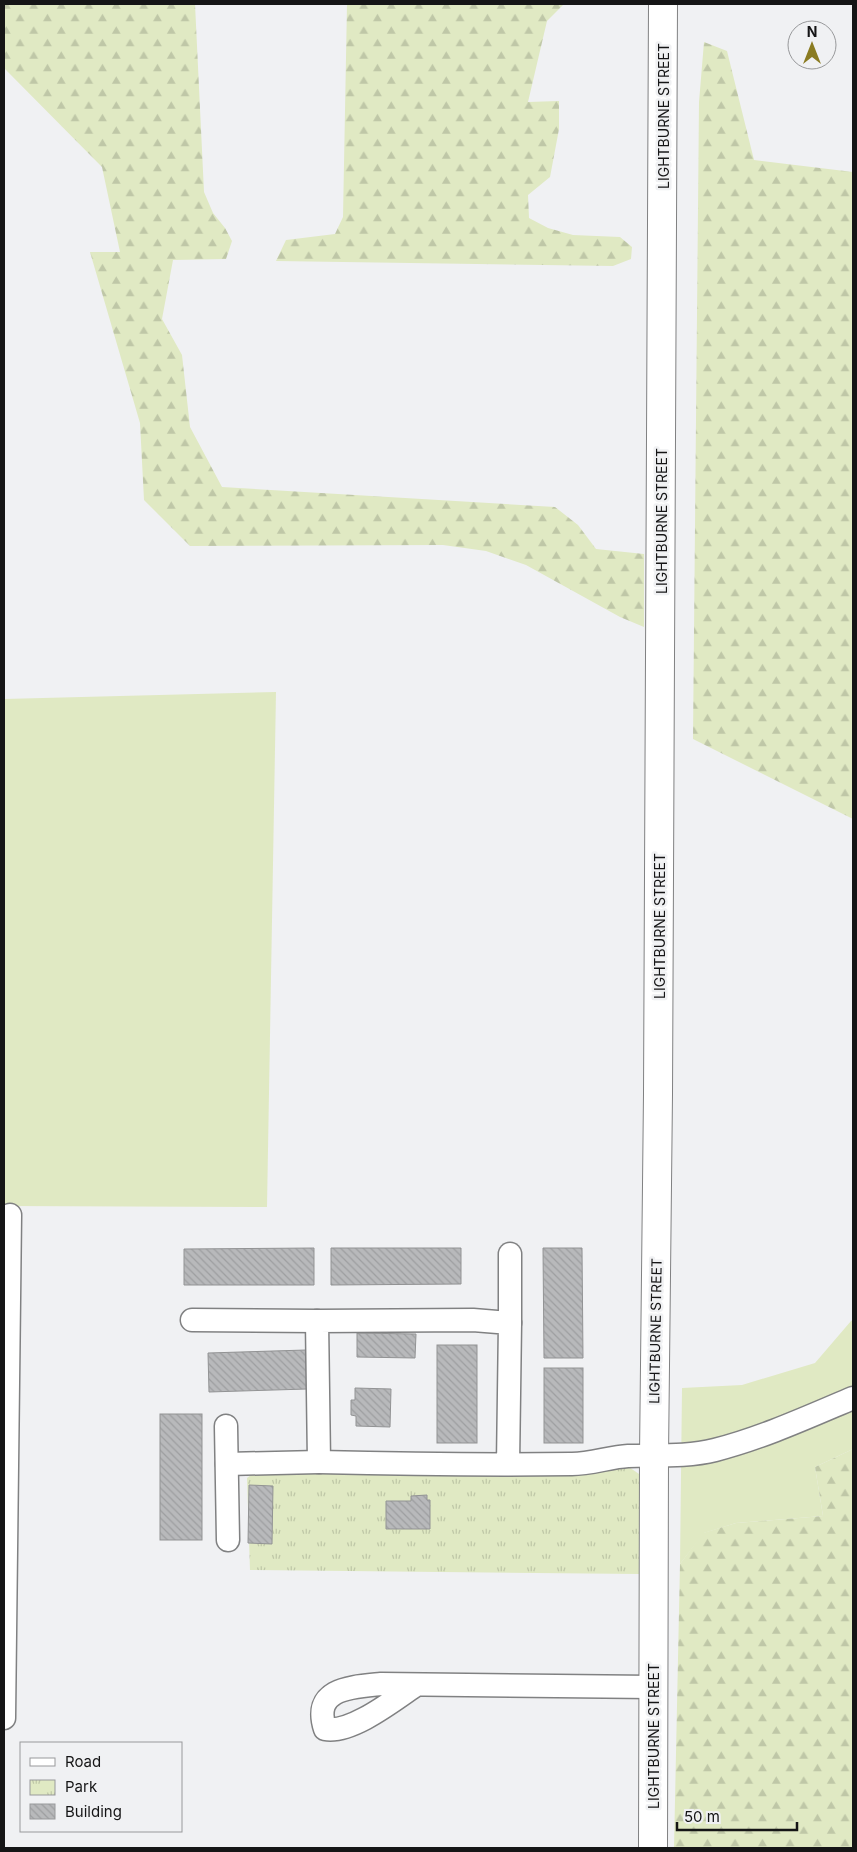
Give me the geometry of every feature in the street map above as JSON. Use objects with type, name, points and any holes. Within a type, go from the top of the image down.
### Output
[{"type":"main road","name":"LIGHTBURNE STREET","points":[[653,1848],[663,4]]},
{"type":"street","points":[[4,1718],[6,1315],[10,1215]]},
{"type":"street","points":[[508,1464],[510,1254]]},
{"type":"street","points":[[192,1320],[316,1322],[454,1320],[510,1322]]},
{"type":"street","points":[[316,1322],[319,1462]]},
{"type":"street","points":[[227,1464],[319,1462],[575,1464],[626,1456],[682,1454],[714,1450],[788,1425],[853,1398]]},
{"type":"street","points":[[226,1426],[228,1540]]},
{"type":"street","points":[[416,1685],[654,1687]]},
{"type":"green space","points":[[4,4],[195,4],[204,192],[213,213],[225,228],[232,241],[226,259],[173,260],[162,319],[182,355],[190,427],[222,487],[555,507],[578,525],[596,549],[644,554],[644,627],[620,617],[526,565],[486,551],[443,545],[190,546],[144,500],[140,423],[90,252],[120,252],[102,167],[4,68]]},
{"type":"green space","points":[[347,4],[564,4],[547,21],[528,102],[559,101],[559,129],[550,177],[528,195],[529,218],[548,228],[573,235],[620,237],[632,247],[631,259],[613,266],[276,261],[286,240],[335,234],[343,217]]},
{"type":"green space","points":[[704,42],[727,51],[754,160],[853,172],[853,819],[693,739],[699,102]]},
{"type":"green space","points":[[276,692],[267,1207],[4,1206],[4,699]]},
{"type":"green space","points":[[853,1320],[853,1449],[815,1467],[823,1516],[736,1523],[704,1533],[680,1564],[682,1388],[742,1385],[815,1363]]},
{"type":"green space","points":[[853,1449],[853,1848],[674,1848],[680,1564],[703,1533],[736,1523],[823,1516],[815,1467]]},
{"type":"green space","points":[[626,1465],[639,1474],[642,1488],[640,1574],[250,1570],[247,1478],[256,1471]]},
{"type":"building","points":[[314,1248],[314,1285],[184,1285],[184,1249]]},
{"type":"building","points":[[331,1248],[461,1248],[461,1284],[331,1285]]},
{"type":"building","points":[[543,1248],[582,1248],[583,1358],[544,1358]]},
{"type":"building","points":[[357,1333],[416,1334],[415,1358],[357,1357]]},
{"type":"building","points":[[437,1345],[477,1345],[477,1443],[437,1443]]},
{"type":"building","points":[[306,1350],[307,1389],[209,1392],[208,1353]]},
{"type":"building","points":[[544,1368],[583,1368],[583,1443],[544,1443]]},
{"type":"building","points":[[355,1388],[391,1389],[390,1427],[356,1426],[356,1416],[351,1415],[351,1400],[355,1400]]},
{"type":"building","points":[[160,1414],[202,1414],[202,1540],[160,1540]]},
{"type":"building","points":[[249,1485],[273,1486],[272,1544],[248,1543]]},
{"type":"building","points":[[427,1495],[427,1500],[430,1500],[430,1529],[386,1529],[386,1501],[411,1501],[411,1496]]}]
